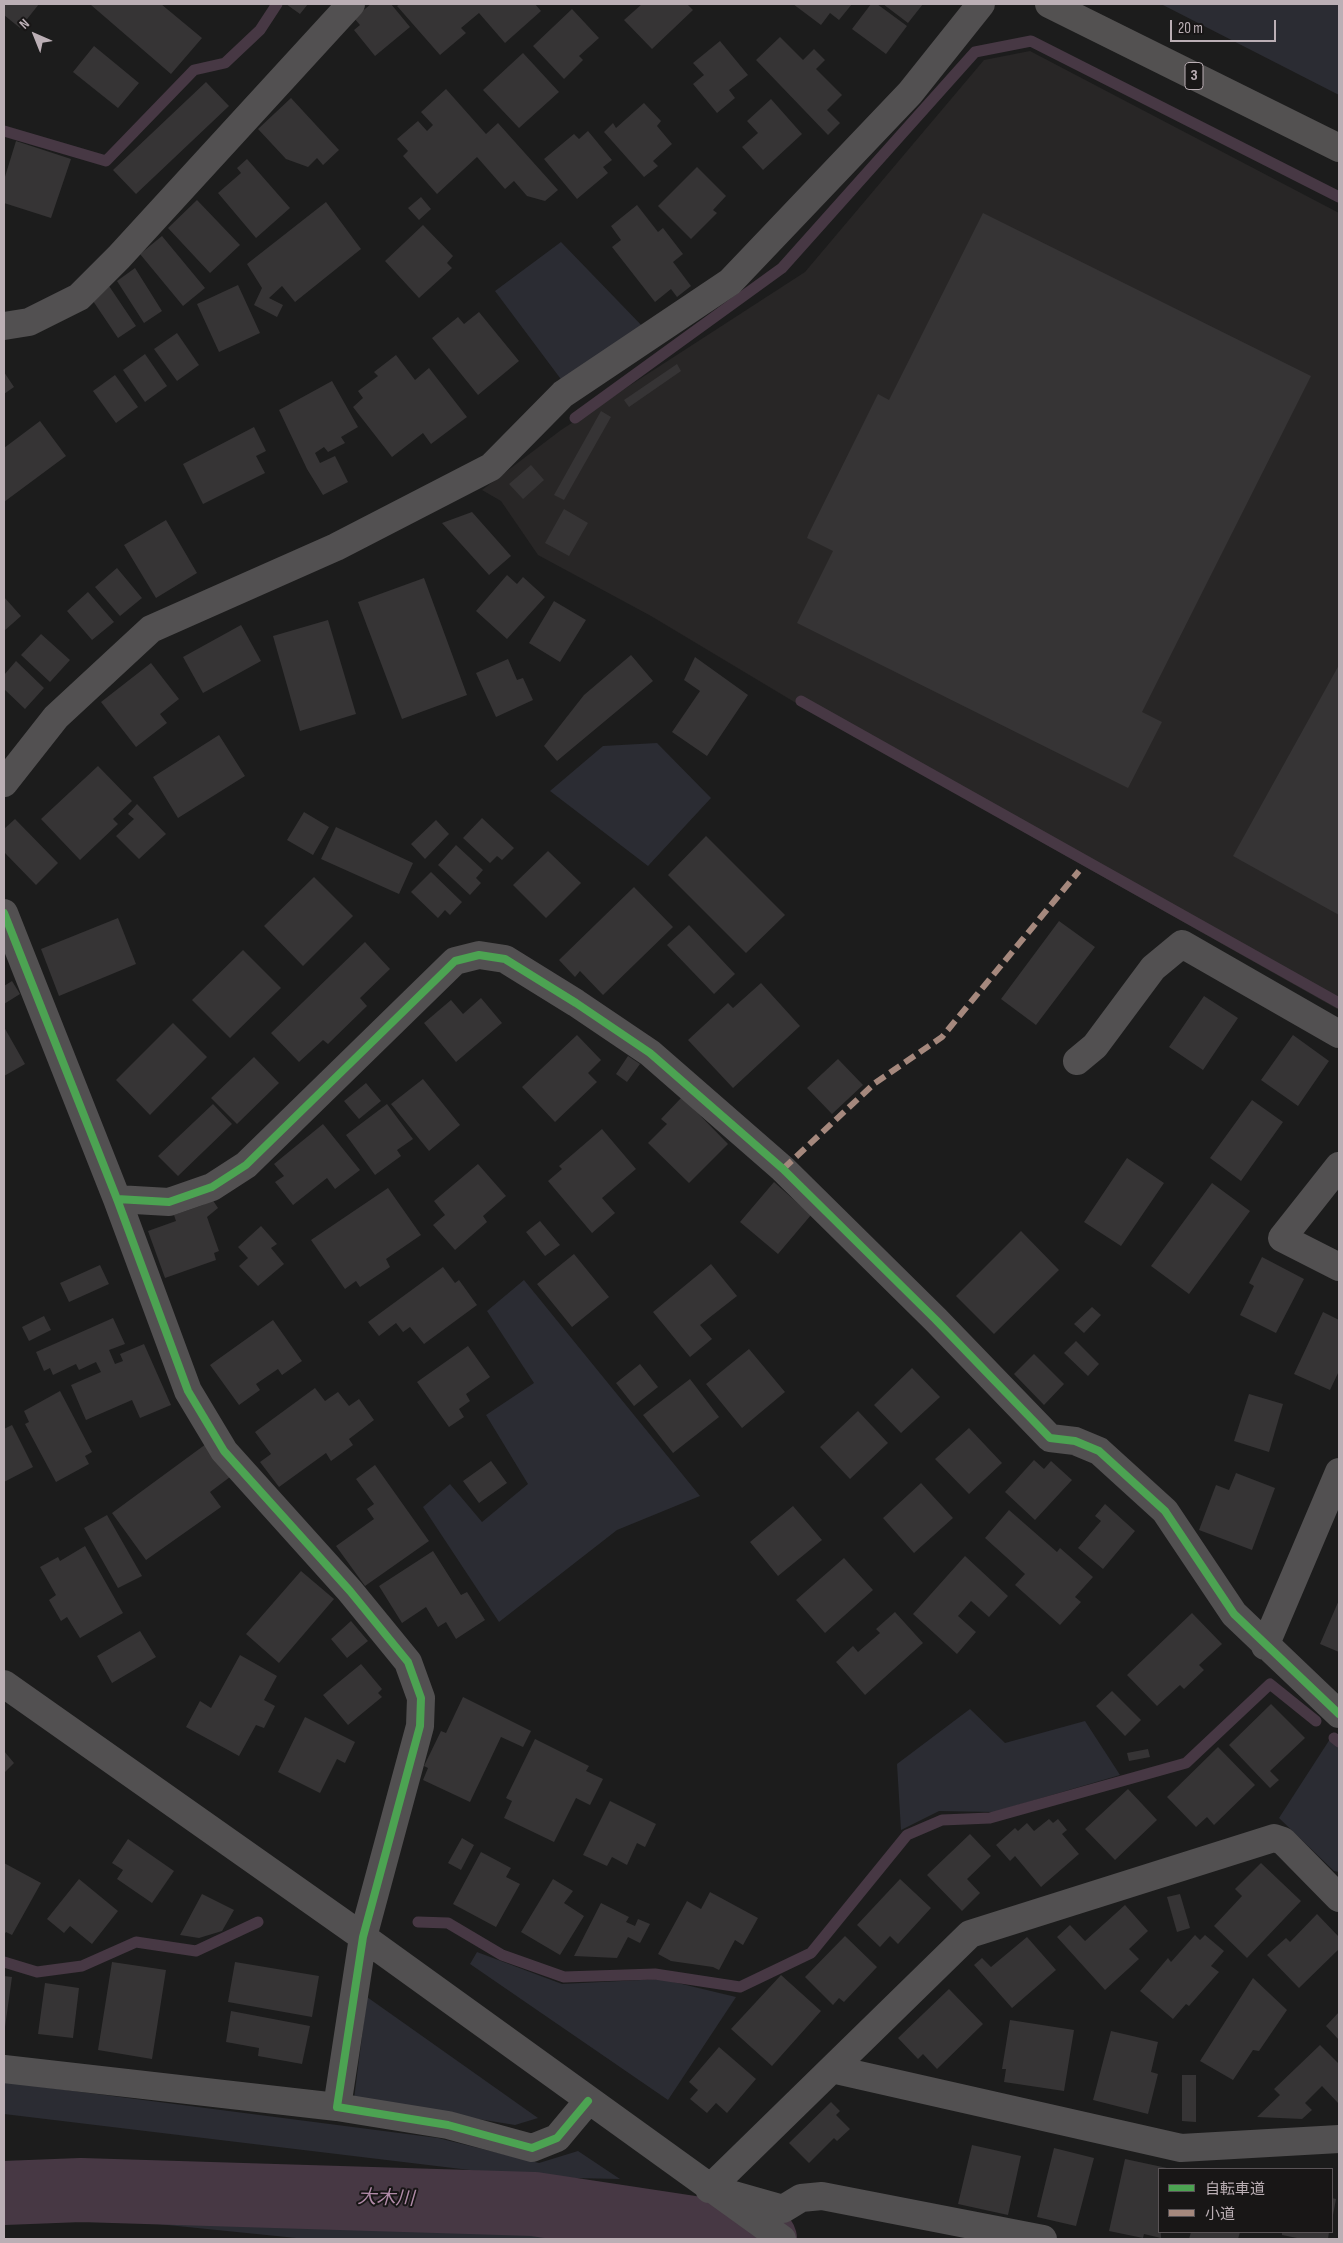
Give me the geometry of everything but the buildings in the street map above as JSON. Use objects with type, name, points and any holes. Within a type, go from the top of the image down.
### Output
[{"type":"highway","name":"3","points":[[1049,4],[1339,148]]},
{"type":"street","points":[[4,326],[29,322],[79,297],[119,257],[351,4]]},
{"type":"street","points":[[4,783],[56,717],[151,629],[336,547],[491,467],[563,394],[730,282],[910,93],[981,4]]},
{"type":"street","points":[[4,913],[117,1199],[188,1391],[224,1451],[350,1591],[408,1662],[421,1698],[420,1726],[363,1937],[337,2107]]},
{"type":"street","points":[[1077,1061],[1095,1046],[1153,968],[1182,944],[1339,1034]]},
{"type":"street","points":[[117,1199],[169,1202],[212,1187],[246,1165],[455,962],[479,955],[504,959],[576,1003],[650,1054],[783,1169],[936,1320],[1050,1438],[1075,1441],[1099,1451],[1164,1511],[1234,1614],[1265,1646],[1339,1714]]},
{"type":"street","points":[[1339,1166],[1282,1238],[1339,1267]]},
{"type":"street","points":[[1265,1646],[1339,1472]]},
{"type":"street","points":[[4,1684],[363,1937],[710,2189],[782,2239]]},
{"type":"street","points":[[710,2189],[970,1934],[1274,1838],[1283,1841],[1339,1898]]},
{"type":"street","points":[[832,2068],[1181,2148],[1339,2139]]},
{"type":"street","points":[[4,2069],[337,2107],[448,2125],[532,2148],[557,2138],[588,2101]]},
{"type":"street","points":[[710,2189],[782,2209],[801,2198],[822,2196],[1043,2239]]},
{"type":"shaded area","points":[[1161,4],[1339,4],[1339,95]]},
{"type":"shaded area","points":[[1030,51],[1339,213],[1339,1010],[806,709],[651,616],[538,555],[501,501],[482,490],[561,430],[805,272],[984,60]]},
{"type":"shaded area","points":[[561,242],[645,329],[563,382],[495,291]]},
{"type":"shaded area","points":[[657,743],[711,798],[648,866],[550,791],[603,746]]},
{"type":"shaded area","points":[[524,1280],[700,1496],[617,1530],[499,1622],[423,1507],[450,1484],[482,1522],[528,1484],[486,1415],[534,1383],[487,1311]]},
{"type":"shaded area","points":[[970,1709],[1005,1743],[1085,1721],[1120,1775],[994,1812],[939,1811],[901,1830],[897,1764]]},
{"type":"shaded area","points":[[1330,1739],[1339,1748],[1339,1872],[1334,1871],[1279,1818]]},
{"type":"shaded area","points":[[477,1952],[562,1984],[661,1979],[736,1997],[668,2100],[470,1964]]},
{"type":"shaded area","points":[[367,1997],[538,2118],[515,2125],[354,2099]]},
{"type":"shaded area","points":[[4,2082],[438,2138],[539,2163],[578,2151],[620,2179],[528,2177],[4,2114]]},
{"type":"shaded area","points":[[98,2218],[552,2235],[570,2239],[306,2239]]},
{"type":"waterway","points":[[4,131],[106,161],[194,70],[225,63],[260,30],[277,4]]},
{"type":"waterway","points":[[575,418],[782,268],[975,52],[1031,41],[1339,197]]},
{"type":"waterway","points":[[801,701],[1339,1003]]},
{"type":"waterway","points":[[418,1922],[448,1923],[502,1955],[564,1977],[655,1974],[740,1987],[811,1953],[907,1835],[942,1820],[990,1818],[1186,1763],[1270,1684],[1316,1721]]},
{"type":"waterway","points":[[1334,1738],[1339,1742]]},
{"type":"waterway","points":[[4,1962],[37,1972],[82,1966],[136,1942],[196,1951],[258,1922]]},
{"type":"waterway","name":"大木川","points":[[4,2193],[81,2190],[534,2204],[765,2239]]},
{"type":"marked path","points":[[783,1169],[875,1083],[942,1037],[1079,871]]},
{"type":"cycle path","points":[[4,913],[117,1199],[188,1391],[224,1451],[350,1591],[408,1662],[421,1698],[420,1726],[363,1937],[337,2107],[448,2125],[532,2148],[557,2138],[588,2101]]},
{"type":"cycle path","points":[[117,1199],[169,1202],[212,1187],[246,1165],[455,961],[479,955],[505,959],[576,1003],[650,1053],[783,1169],[936,1320],[1050,1438],[1075,1441],[1099,1451],[1165,1511],[1234,1614],[1339,1714]]}]
